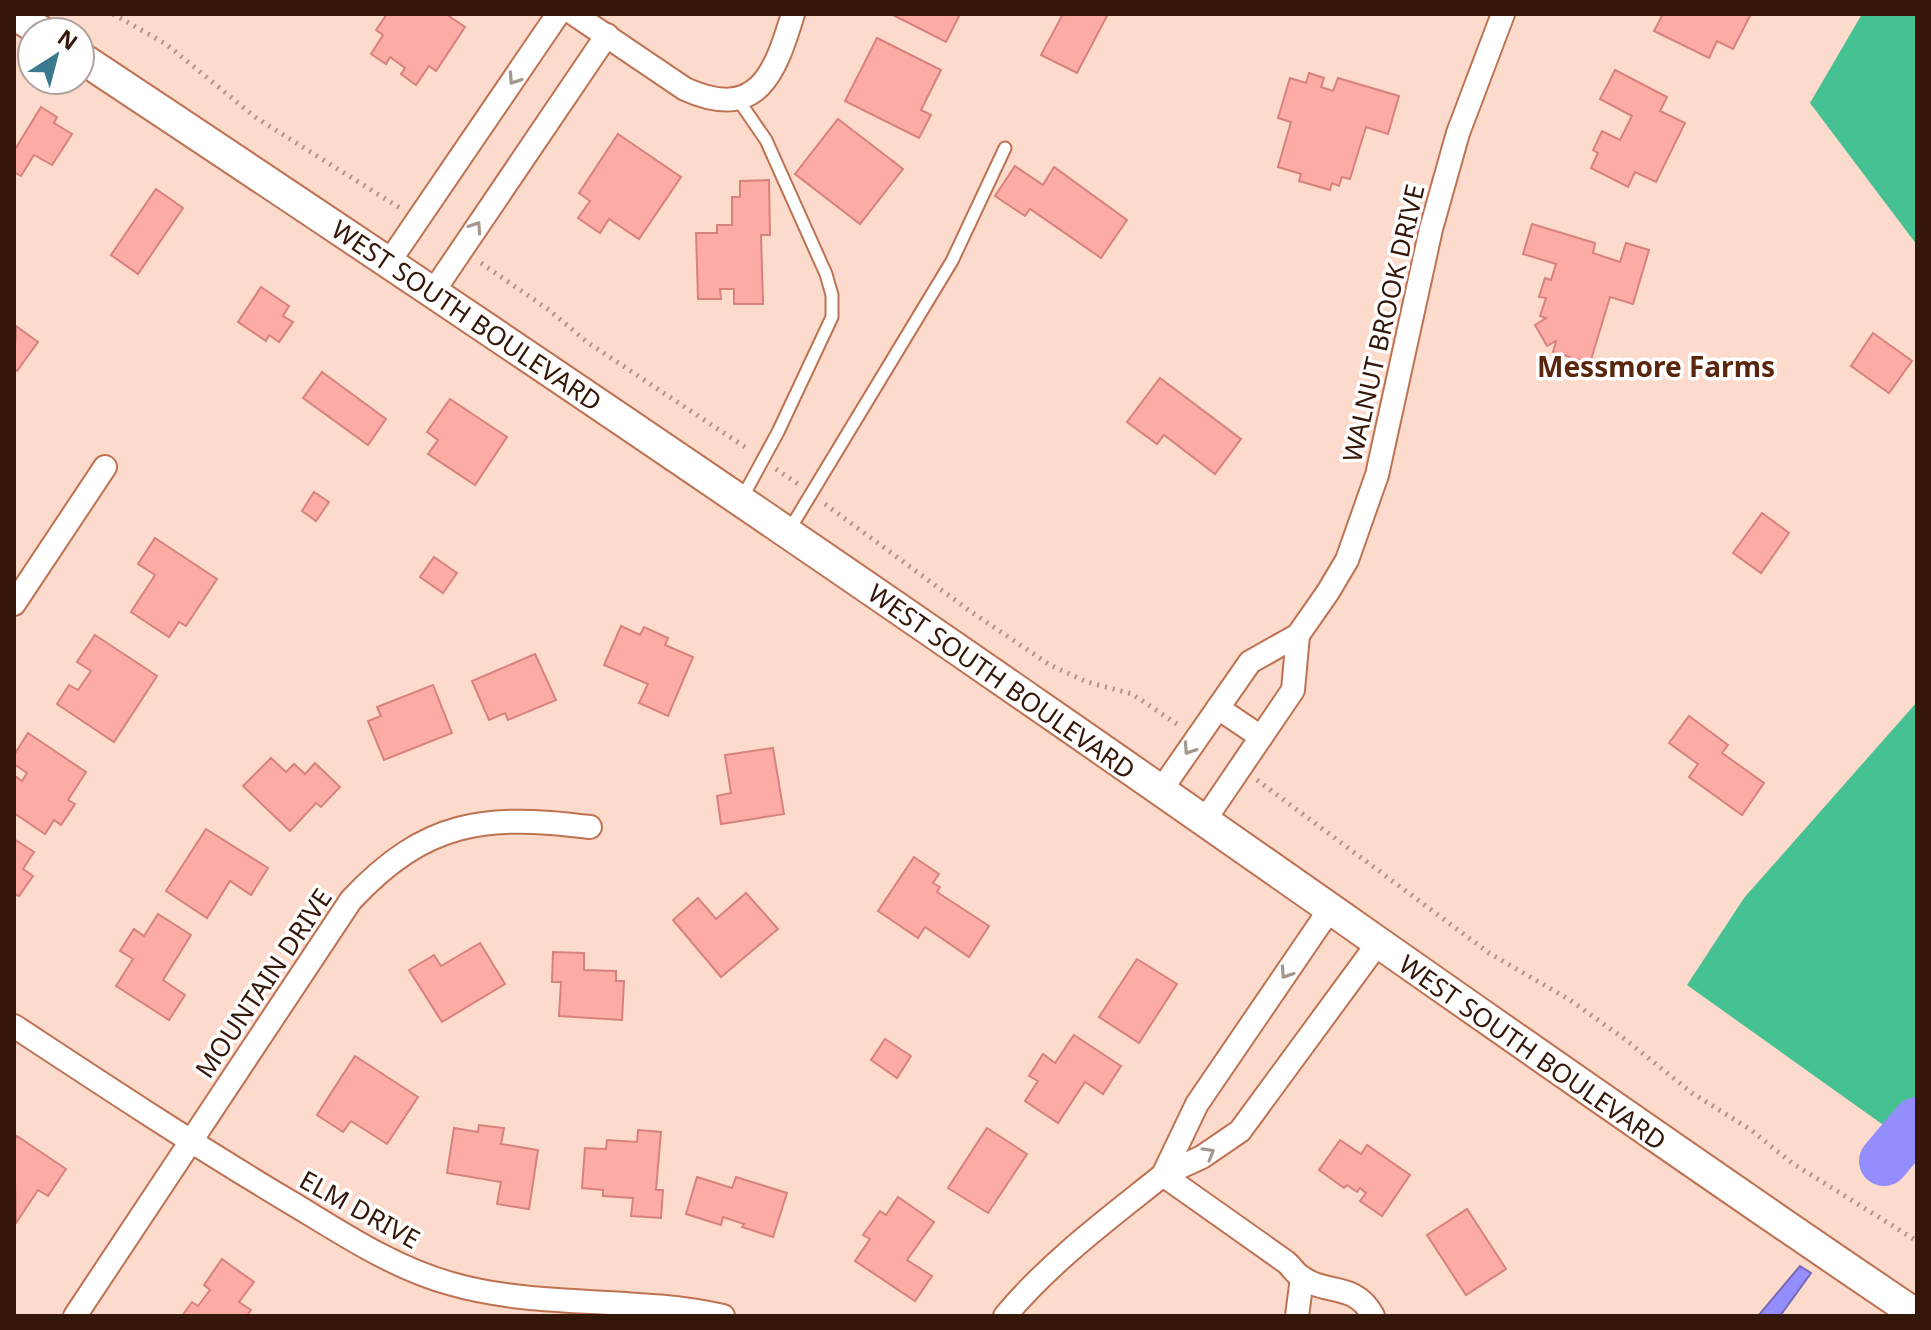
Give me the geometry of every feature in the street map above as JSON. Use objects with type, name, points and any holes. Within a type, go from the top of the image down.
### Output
[{"type":"main road","name":"WEST SOUTH BOULEVARD","points":[[96,68],[741,500],[1693,1163],[1917,1315]]},
{"type":"street","points":[[389,262],[558,14]]},
{"type":"street","points":[[574,14],[685,89],[705,98],[737,98],[756,91],[774,70],[793,14]]},
{"type":"street","name":"WALNUT BROOK DRIVE","points":[[1161,790],[1250,662],[1298,635],[1341,571],[1363,521],[1377,475],[1431,229],[1458,133],[1503,14]]},
{"type":"street","points":[[433,292],[607,35]]},
{"type":"street","points":[[14,604],[105,467]]},
{"type":"street","name":"WALNUT BROOK DRIVE","points":[[1204,821],[1293,690],[1298,635]]},
{"type":"street","points":[[1218,708],[1261,737]]},
{"type":"street","name":"MOUNTAIN DRIVE","points":[[75,1316],[351,900],[377,872],[424,840],[484,822],[533,820],[590,827]]},
{"type":"street","points":[[1163,1175],[1197,1104],[1330,909]]},
{"type":"street","points":[[1005,1316],[1056,1263],[1163,1175],[1202,1157],[1240,1131],[1378,943]]},
{"type":"street","name":"ELM DRIVE","points":[[14,1026],[190,1142],[376,1254],[430,1278],[489,1293],[679,1307],[723,1316]]},
{"type":"street","points":[[1163,1175],[1286,1262],[1302,1278],[1349,1292],[1362,1299],[1373,1316]]},
{"type":"street","points":[[1297,1316],[1302,1278]]},
{"type":"lane","points":[[737,98],[766,140],[826,274],[832,295],[832,317],[764,460],[741,500]]},
{"type":"lane","points":[[787,532],[952,261],[1005,148]]},
{"type":"path","points":[[113,14],[183,57],[255,117],[394,203]]},
{"type":"path","points":[[487,267],[549,310],[587,342],[764,460],[970,611],[1050,665],[1087,682],[1132,694],[1166,717]]},
{"type":"path","points":[[1269,789],[1489,953],[1570,1000],[1692,1093],[1751,1130],[1815,1178],[1917,1241]]},
{"type":"green space","points":[[1862,14],[1917,14],[1917,245],[1810,103]]},
{"type":"green space","points":[[1917,702],[1917,1149],[1687,985],[1744,898]]},
{"type":"shaded area","points":[[1917,1106],[1917,1149],[1894,1164],[1885,1153],[1886,1143]]},
{"type":"shaded area","points":[[1800,1266],[1811,1273],[1780,1316],[1758,1316]]},
{"type":"building","points":[[387,14],[446,14],[465,27],[436,71],[429,66],[416,85],[401,74],[405,68],[390,57],[386,64],[371,54],[383,35],[376,30]]},
{"type":"building","points":[[891,14],[960,14],[946,42]]},
{"type":"building","points":[[1063,14],[1108,14],[1077,73],[1041,55]]},
{"type":"building","points":[[1663,14],[1751,14],[1733,49],[1717,41],[1709,58],[1654,31]]},
{"type":"building","points":[[877,38],[941,70],[921,110],[931,115],[919,138],[845,101]]},
{"type":"building","points":[[1615,70],[1667,97],[1660,111],[1685,123],[1656,182],[1635,172],[1628,187],[1591,168],[1598,153],[1593,150],[1602,131],[1620,140],[1632,116],[1600,99]]},
{"type":"building","points":[[1309,73],[1324,78],[1321,87],[1333,91],[1338,78],[1399,96],[1388,134],[1366,127],[1350,179],[1342,177],[1339,186],[1332,183],[1330,190],[1299,181],[1301,174],[1278,167],[1291,122],[1278,118],[1290,78],[1306,83]]},
{"type":"building","points":[[41,107],[57,117],[54,123],[72,134],[52,165],[34,155],[21,176],[14,172],[14,151]]},
{"type":"building","points":[[838,119],[903,169],[860,224],[795,174]]},
{"type":"building","points":[[618,134],[681,177],[639,239],[609,219],[600,233],[578,218],[590,201],[579,193]]},
{"type":"building","points":[[1015,166],[1043,185],[1054,167],[1127,220],[1101,258],[1030,209],[1025,216],[995,196]]},
{"type":"building","points":[[769,180],[770,235],[761,235],[763,304],[734,304],[734,289],[720,289],[721,299],[698,299],[696,233],[717,233],[717,225],[732,225],[732,197],[740,197],[740,181]]},
{"type":"building","points":[[156,189],[183,208],[138,274],[111,255]]},
{"type":"building","points":[[1532,224],[1595,243],[1593,253],[1620,262],[1626,243],[1649,250],[1633,304],[1610,297],[1590,363],[1553,352],[1556,341],[1547,346],[1535,325],[1546,318],[1540,316],[1546,298],[1539,297],[1545,278],[1551,280],[1556,264],[1523,254]]},
{"type":"building","points":[[261,287],[289,306],[283,316],[293,322],[279,342],[269,335],[266,341],[238,322]]},
{"type":"building","points":[[16,326],[38,342],[17,371],[14,369]]},
{"type":"building","points":[[1873,333],[1912,361],[1889,393],[1851,366]]},
{"type":"building","points":[[322,372],[386,419],[368,445],[303,398]]},
{"type":"building","points":[[1160,378],[1241,439],[1215,474],[1164,435],[1157,444],[1127,422]]},
{"type":"building","points":[[450,399],[507,437],[475,485],[428,454],[438,440],[427,432]]},
{"type":"building","points":[[314,492],[329,502],[316,521],[302,511]]},
{"type":"building","points":[[1762,513],[1789,533],[1761,573],[1733,553]]},
{"type":"building","points":[[155,538],[217,579],[186,626],[179,622],[169,637],[131,612],[155,575],[138,564]]},
{"type":"building","points":[[434,557],[457,573],[443,593],[420,577]]},
{"type":"building","points":[[621,626],[640,635],[644,627],[668,638],[665,645],[693,657],[668,716],[639,703],[648,684],[604,665]]},
{"type":"building","points":[[95,635],[157,676],[114,742],[57,704],[69,685],[78,690],[91,671],[77,662]]},
{"type":"building","points":[[535,654],[556,700],[508,720],[505,713],[489,720],[472,681]]},
{"type":"building","points":[[433,685],[452,733],[384,760],[368,721],[381,716],[377,707]]},
{"type":"building","points":[[1689,716],[1728,745],[1722,753],[1764,783],[1742,815],[1689,777],[1698,764],[1669,743]]},
{"type":"building","points":[[28,733],[86,772],[68,800],[75,804],[61,825],[54,820],[45,834],[14,813],[14,778],[22,781],[27,773],[14,764],[14,755]]},
{"type":"building","points":[[773,748],[784,814],[721,824],[717,796],[731,793],[725,755]]},
{"type":"building","points":[[271,758],[286,772],[294,764],[305,774],[315,763],[340,787],[321,807],[316,803],[290,831],[243,786]]},
{"type":"building","points":[[206,829],[268,868],[251,895],[230,881],[207,918],[166,891]]},
{"type":"building","points":[[14,839],[34,852],[23,869],[33,876],[19,896],[14,894]]},
{"type":"building","points":[[914,857],[939,874],[933,883],[940,887],[937,892],[989,926],[969,957],[925,927],[918,938],[878,911]]},
{"type":"building","points":[[746,893],[778,929],[721,977],[673,920],[698,898],[716,919]]},
{"type":"building","points":[[158,914],[191,935],[163,980],[185,995],[169,1020],[116,986],[133,959],[120,951],[134,929],[144,936]]},
{"type":"building","points":[[480,943],[505,984],[442,1022],[409,970],[434,955],[441,966]]},
{"type":"building","points":[[553,952],[584,953],[584,970],[616,971],[616,981],[624,981],[622,1020],[559,1016],[561,982],[552,982]]},
{"type":"building","points":[[1137,959],[1177,984],[1139,1043],[1099,1017]]},
{"type":"building","points":[[1074,1035],[1121,1066],[1103,1094],[1085,1082],[1058,1123],[1025,1101],[1038,1081],[1029,1076],[1043,1054],[1055,1063]]},
{"type":"building","points":[[885,1039],[911,1056],[897,1078],[871,1060]]},
{"type":"building","points":[[355,1056],[418,1097],[387,1144],[351,1121],[343,1132],[317,1115]]},
{"type":"building","points":[[479,1125],[504,1128],[501,1144],[538,1150],[529,1209],[497,1204],[501,1182],[447,1173],[454,1128],[478,1132]]},
{"type":"building","points":[[987,1128],[1027,1154],[988,1213],[948,1188]]},
{"type":"building","points":[[638,1130],[661,1132],[656,1190],[663,1190],[661,1218],[631,1216],[633,1198],[603,1196],[603,1190],[582,1188],[585,1148],[606,1149],[607,1140],[637,1142]]},
{"type":"building","points":[[17,1136],[66,1169],[48,1196],[38,1190],[16,1223],[14,1141]]},
{"type":"building","points":[[1340,1140],[1361,1154],[1367,1145],[1410,1175],[1382,1216],[1360,1201],[1366,1193],[1360,1188],[1357,1192],[1347,1185],[1344,1188],[1319,1170]]},
{"type":"building","points":[[697,1177],[732,1188],[736,1177],[787,1193],[773,1237],[723,1217],[721,1225],[686,1214]]},
{"type":"building","points":[[898,1197],[934,1222],[907,1260],[932,1276],[915,1301],[855,1261],[870,1239],[863,1235],[880,1211],[886,1215]]},
{"type":"building","points":[[1467,1209],[1506,1269],[1466,1295],[1427,1235]]},
{"type":"building","points":[[222,1259],[254,1282],[239,1302],[251,1310],[247,1316],[182,1316],[192,1302],[198,1306],[210,1290],[204,1285]]},
{"type":"waterway","points":[[1884,1161],[1917,1122]]},
{"type":"district","name":"Messmore Farms","points":[[1656,366]]}]
